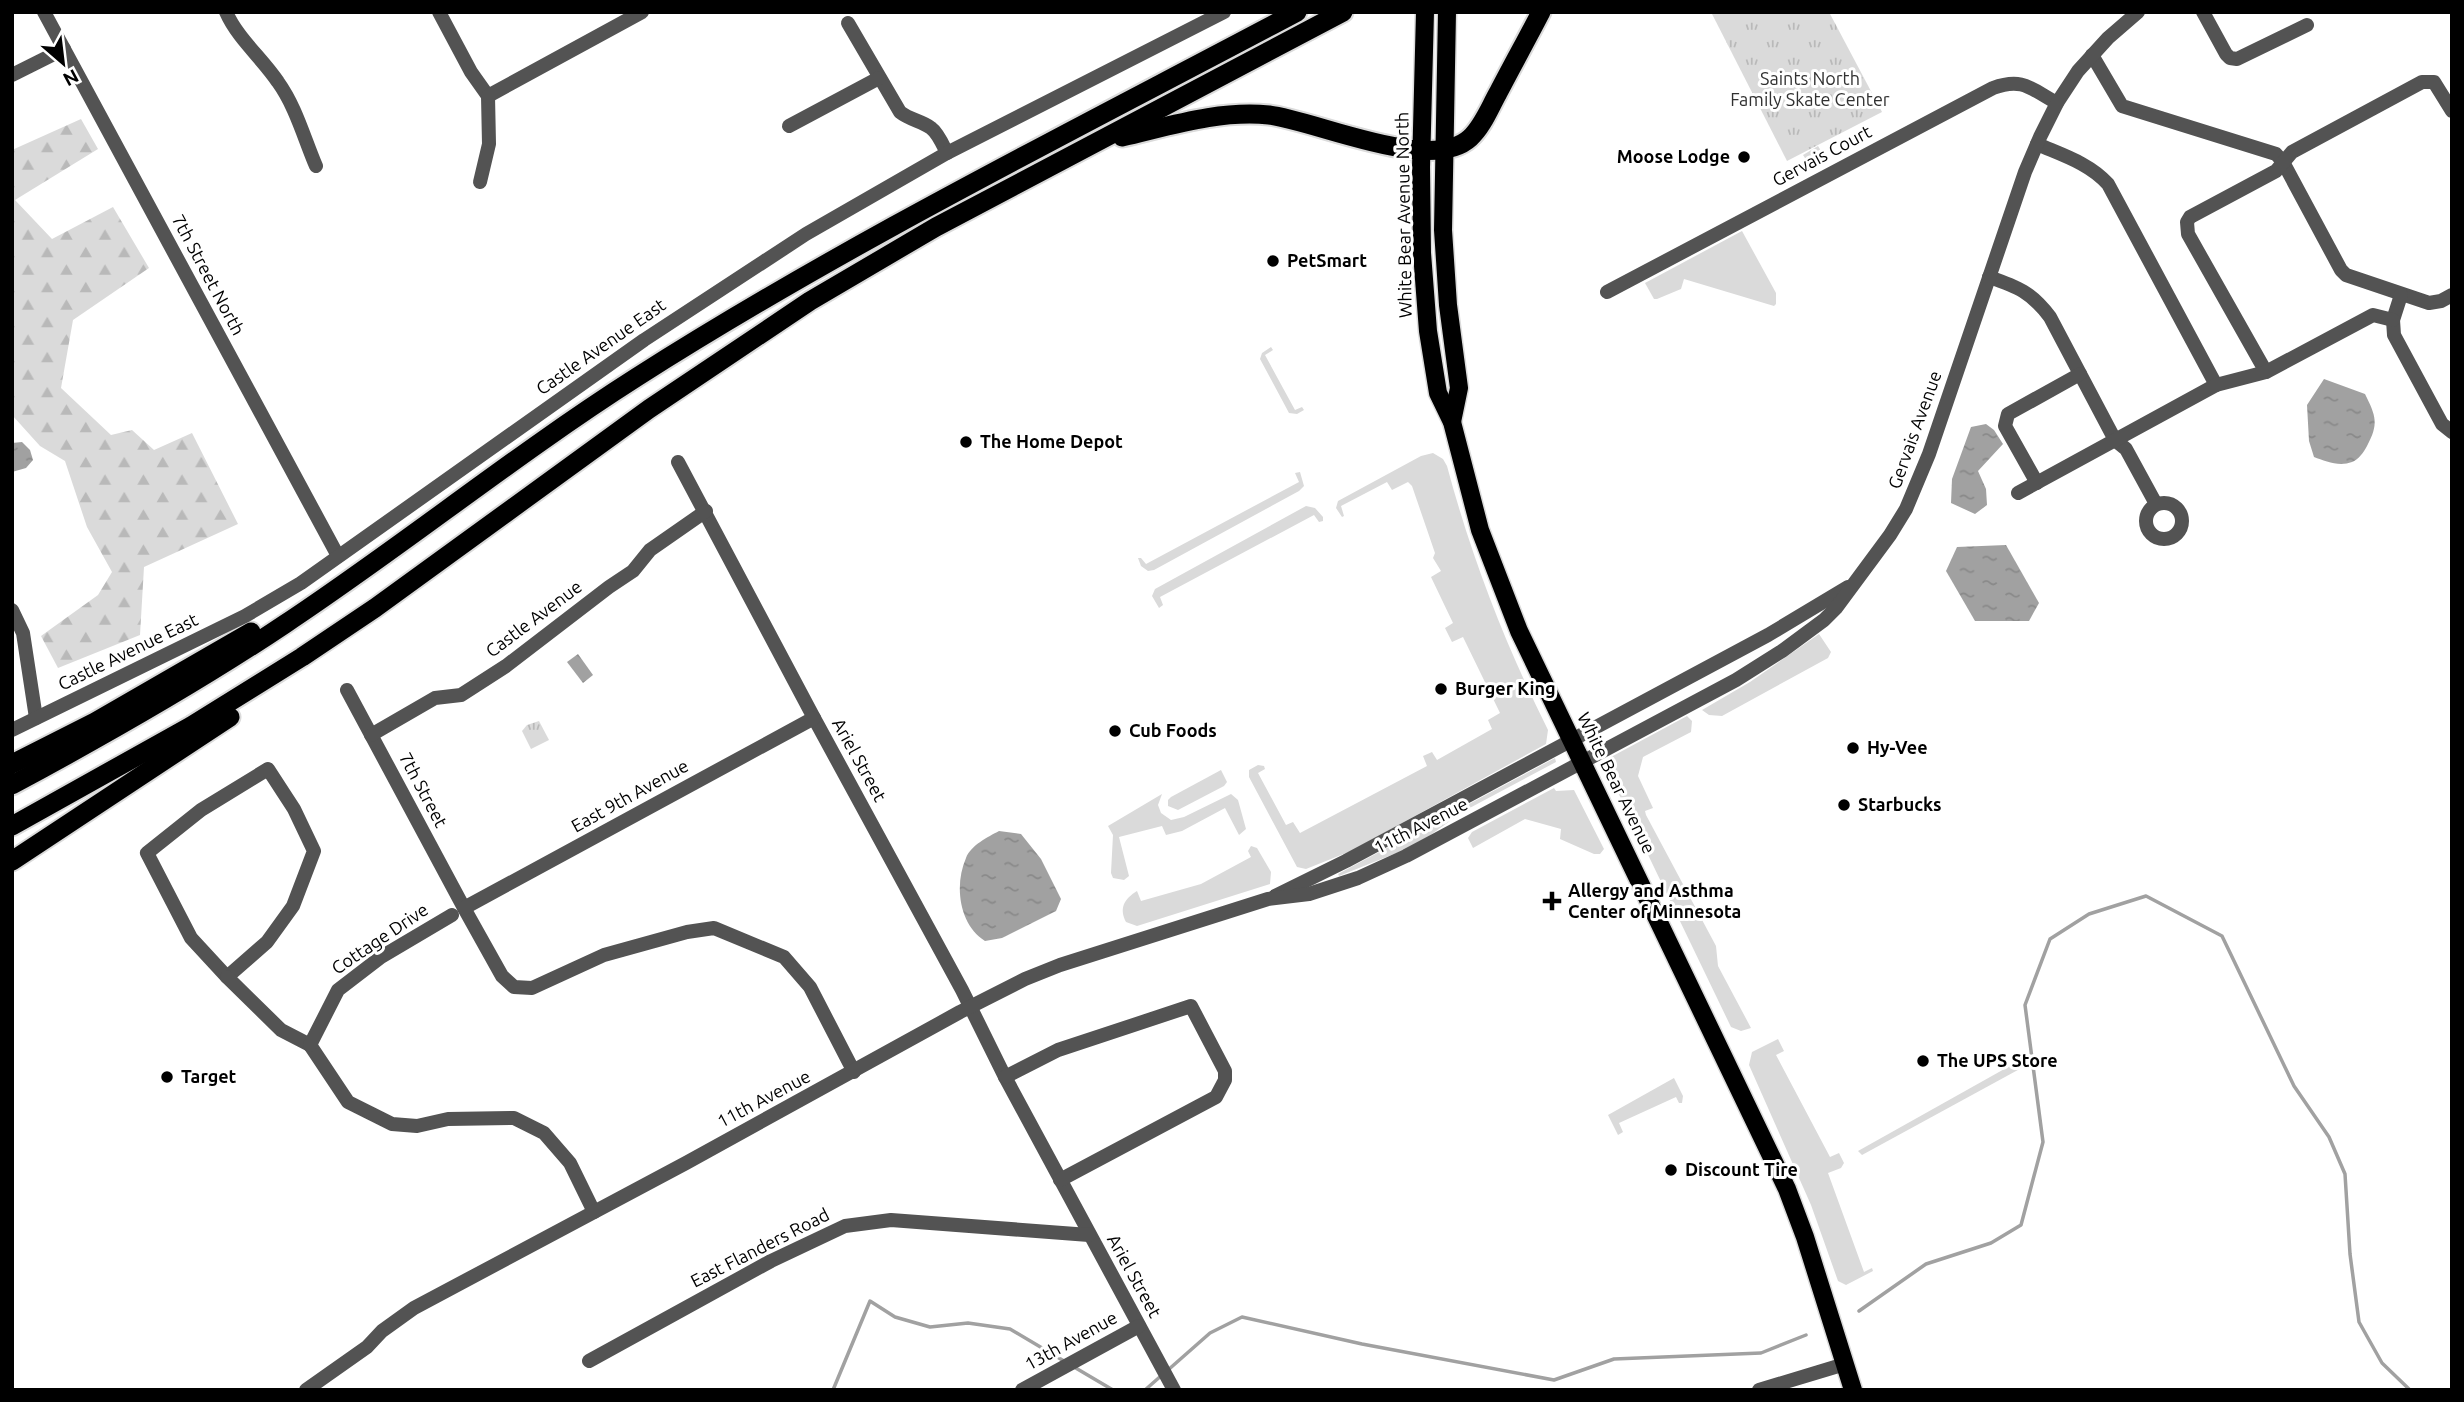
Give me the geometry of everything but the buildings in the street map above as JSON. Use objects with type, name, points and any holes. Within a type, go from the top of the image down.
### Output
[{"type":"highway","points":[[1210,58],[1279,12]]},
{"type":"highway","points":[[12,785],[142,714],[215,670],[633,380],[700,338],[951,195],[1297,12]]},
{"type":"highway","points":[[12,826],[228,704],[359,618],[649,409],[769,327],[936,227],[1343,12]]},
{"type":"highway","points":[[1093,144],[1203,117],[1250,114],[1298,121],[1396,148],[1456,148],[1471,137],[1483,121],[1541,12]]},
{"type":"highway","points":[[12,764],[95,722],[240,638],[342,584]]},
{"type":"highway","points":[[12,861],[255,701],[359,618]]},
{"type":"main road","name":"White Bear Avenue North","points":[[1425,12],[1422,253],[1428,331],[1438,393],[1452,422]]},
{"type":"main road","points":[[1447,12],[1443,230],[1450,332],[1459,388],[1452,422]]},
{"type":"main road","name":"White Bear Avenue","points":[[1452,422],[1492,564],[1519,631],[1787,1189],[1805,1237],[1853,1390]]},
{"type":"street","name":"7th Street North","points":[[44,12],[338,556]]},
{"type":"street","points":[[226,12],[242,39],[279,83],[291,103],[316,166]]},
{"type":"street","points":[[439,12],[471,72],[488,96],[489,144],[480,183]]},
{"type":"street","points":[[488,96],[642,12]]},
{"type":"street","name":"Castle Avenue East","points":[[12,730],[245,616],[301,583],[644,340],[826,221],[947,152],[1224,12]]},
{"type":"street","name":"Gervais Avenue","points":[[1582,762],[1736,680],[1782,651],[1836,608],[1890,535],[1919,482],[2036,144],[2057,103],[2078,71],[2138,12]]},
{"type":"street","points":[[2203,12],[2226,54],[2237,59],[2307,24]]},
{"type":"street","points":[[848,23],[900,112],[929,126],[947,152]]},
{"type":"street","points":[[12,75],[64,49]]},
{"type":"street","points":[[2092,55],[2122,107],[2276,154],[2283,162],[2341,270],[2355,280],[2429,303],[2452,295]]},
{"type":"street","points":[[789,125],[879,78]]},
{"type":"street","points":[[2266,372],[2186,228],[2187,222],[2194,214],[2276,171],[2292,152],[2423,82],[2434,82],[2452,111]]},
{"type":"street","name":"Gervais Court","points":[[1607,292],[1993,88],[2005,83],[2020,83],[2057,103]]},
{"type":"street","points":[[2036,144],[2085,164],[2108,184],[2216,385]]},
{"type":"street","points":[[1989,277],[2025,290],[2038,300],[2050,317],[2115,440],[2126,449],[2156,504]]},
{"type":"street","points":[[2401,295],[2393,320],[2394,335],[2442,424],[2452,432]]},
{"type":"street","points":[[2018,493],[2216,385],[2266,372],[2373,315],[2393,320]]},
{"type":"street","points":[[2037,483],[2005,426],[2005,420],[2008,414],[2080,374]]},
{"type":"street","name":"Ariel Street","points":[[678,463],[1174,1390]]},
{"type":"street","name":"Castle Avenue","points":[[371,735],[435,698],[461,695],[506,666],[634,571],[650,550],[706,511]]},
{"type":"street","name":"Gervais Avenue","points":[[1571,740],[1768,635],[1852,584]]},
{"type":"street","points":[[12,610],[23,633],[36,718]]},
{"type":"street","name":"7th Street","points":[[347,691],[458,912],[502,975],[514,987],[532,988],[604,955],[687,932],[714,928],[784,957],[810,987],[854,1072]]},
{"type":"street","name":"East 9th Avenue","points":[[458,912],[814,718]]},
{"type":"street","name":"11th Avenue","points":[[1268,900],[1571,740]]},
{"type":"street","name":"11th Avenue","points":[[306,1390],[367,1347],[382,1331],[414,1308],[854,1072],[970,1006],[1060,965],[1268,900],[1309,894],[1358,878],[1406,856],[1582,762]]},
{"type":"street","points":[[227,977],[267,943],[293,906],[314,851],[293,809],[268,769],[201,810],[147,853],[191,939],[227,977],[281,1030],[310,1045],[348,1101],[392,1124],[417,1126],[448,1119],[514,1118],[544,1133],[570,1163],[594,1212]]},
{"type":"street","name":"Cottage Drive","points":[[310,1045],[338,990],[381,957],[458,912]]},
{"type":"street","points":[[1005,1077],[1058,1050],[1191,1006],[1222,1062],[1225,1080],[1216,1097],[1060,1180]]},
{"type":"street","name":"East Flanders Road","points":[[589,1361],[771,1261],[845,1226],[891,1220],[1089,1235]]},
{"type":"street","name":"13th Avenue","points":[[1022,1390],[1139,1326]]},
{"type":"street","points":[[1759,1390],[1845,1364]]},
{"type":"green space","name":"Saints North Family Skate Center","points":[[1711,12],[1829,12],[1882,112],[1787,161]]},
{"type":"green space","points":[[81,119],[98,149],[15,200],[52,239],[113,207],[149,268],[73,320],[61,388],[111,435],[132,430],[154,450],[192,433],[238,524],[144,567],[140,635],[58,668],[41,636],[98,595],[112,572],[87,527],[65,461],[40,446],[12,415],[12,150]]},
{"type":"green space","points":[[1818,146],[1828,162],[1813,170],[1803,155]]},
{"type":"green space","points":[[1742,231],[1776,293],[1774,306],[1684,279],[1681,289],[1654,299],[1645,283]]},
{"type":"green space","points":[[1271,347],[1273,350],[1265,355],[1295,410],[1302,407],[1304,410],[1297,414],[1289,413],[1260,359],[1262,353]]},
{"type":"green space","points":[[1433,453],[1443,459],[1447,466],[1491,601],[1548,730],[1546,744],[1351,851],[1306,869],[1297,867],[1249,777],[1249,770],[1258,765],[1264,766],[1265,769],[1258,773],[1286,825],[1293,822],[1300,833],[1427,766],[1423,756],[1432,752],[1437,760],[1492,729],[1488,720],[1500,713],[1463,637],[1452,642],[1445,628],[1453,623],[1431,577],[1441,571],[1433,558],[1435,553],[1412,486],[1408,482],[1392,490],[1387,482],[1341,506],[1344,516],[1342,517],[1336,508],[1338,501],[1421,456]]},
{"type":"green space","points":[[1300,472],[1304,486],[1299,491],[1154,570],[1148,571],[1141,566],[1138,558],[1146,564],[1299,482],[1295,473]]},
{"type":"green space","points":[[1306,506],[1315,508],[1323,521],[1319,522],[1314,515],[1160,597],[1163,605],[1159,608],[1152,596],[1155,589]]},
{"type":"green space","points":[[1819,634],[1831,652],[1828,658],[1722,716],[1709,715],[1702,710],[1750,682]]},
{"type":"green space","points":[[1687,716],[1692,721],[1691,732],[1643,757],[1638,776],[1653,808],[1645,811],[1646,815],[1716,946],[1718,966],[1751,1028],[1741,1031],[1731,1027],[1612,780],[1609,763],[1611,757]]},
{"type":"green space","points":[[539,721],[549,740],[531,749],[522,731],[527,725]]},
{"type":"green space","points":[[1555,758],[1556,762],[1464,811],[1404,850],[1339,876],[1338,874]]},
{"type":"green space","points":[[1221,770],[1227,782],[1224,786],[1178,810],[1168,806],[1171,797]]},
{"type":"green space","points":[[1554,788],[1556,791],[1574,790],[1604,849],[1600,854],[1594,854],[1560,839],[1561,829],[1525,819],[1473,848],[1468,838],[1472,832]]},
{"type":"green space","points":[[1162,794],[1158,805],[1161,813],[1171,820],[1184,817],[1231,794],[1238,800],[1246,829],[1239,835],[1225,808],[1182,831],[1166,835],[1162,826],[1119,837],[1129,876],[1124,880],[1113,878],[1113,835],[1108,826]]},
{"type":"green space","points":[[1251,846],[1257,848],[1271,872],[1270,884],[1137,926],[1126,922],[1124,904],[1137,891],[1141,901],[1201,884],[1251,857],[1248,851]]},
{"type":"green space","points":[[1778,1039],[1784,1051],[1776,1055],[1830,1157],[1839,1153],[1844,1163],[1841,1168],[1828,1173],[1864,1272],[1872,1268],[1873,1271],[1846,1285],[1838,1281],[1811,1205],[1749,1065],[1752,1052]]},
{"type":"green space","points":[[2024,1058],[2027,1065],[1862,1155],[1858,1151]]},
{"type":"green space","points":[[1674,1078],[1683,1096],[1682,1103],[1679,1103],[1676,1097],[1619,1123],[1623,1132],[1618,1135],[1608,1115]]},
{"type":"water","points":[[2324,379],[2365,394],[2372,408],[2375,426],[2371,438],[2359,458],[2352,462],[2337,464],[2314,457],[2309,441],[2307,405]]},
{"type":"water","points":[[1986,424],[1994,430],[2003,444],[1978,471],[1986,489],[1987,505],[1975,514],[1951,503],[1952,479],[1971,427]]},
{"type":"water","points":[[22,442],[30,450],[33,460],[26,468],[12,472],[12,443]]},
{"type":"water","points":[[2006,545],[2039,603],[2029,621],[1975,621],[1946,571],[1957,547]]},
{"type":"water","points":[[578,654],[593,675],[583,683],[567,662]]},
{"type":"water","points":[[999,831],[1021,834],[1041,859],[1061,899],[1056,911],[1002,938],[985,941],[976,934],[964,915],[960,880],[966,858],[972,849]]},
{"type":"waterway","points":[[1859,1311],[1926,1264],[1991,1243],[2021,1225],[2043,1142],[2025,1005],[2050,939],[2089,914],[2146,896],[2222,936],[2294,1086],[2329,1137],[2345,1174],[2350,1254],[2359,1322],[2382,1363],[2410,1390]]},
{"type":"waterway","points":[[833,1390],[870,1301],[895,1317],[930,1327],[968,1323],[1010,1329],[1064,1361]]},
{"type":"waterway","points":[[1168,1370],[1210,1333],[1242,1317],[1362,1344],[1554,1380],[1614,1359],[1761,1353],[1806,1335]]},
{"type":"waterway","points":[[1074,1367],[1113,1390]]},
{"type":"waterway","points":[[1145,1390],[1162,1375]]},
{"type":"place","name":"Moose Lodge","points":[[1744,157]]},
{"type":"place","name":"PetSmart","points":[[1273,261]]},
{"type":"place","name":"The Home Depot","points":[[966,442]]},
{"type":"place","name":"Burger King","points":[[1441,689]]},
{"type":"place","name":"Cub Foods","points":[[1115,731]]},
{"type":"place","name":"Hy-Vee","points":[[1853,748]]},
{"type":"place","name":"Starbucks","points":[[1844,805]]},
{"type":"place","name":"Allergy and Asthma Center of Minnesota","points":[[1552,901]]},
{"type":"place","name":"The UPS Store","points":[[1923,1061]]},
{"type":"place","name":"Target","points":[[167,1077]]},
{"type":"place","name":"Discount Tire","points":[[1671,1170]]}]
